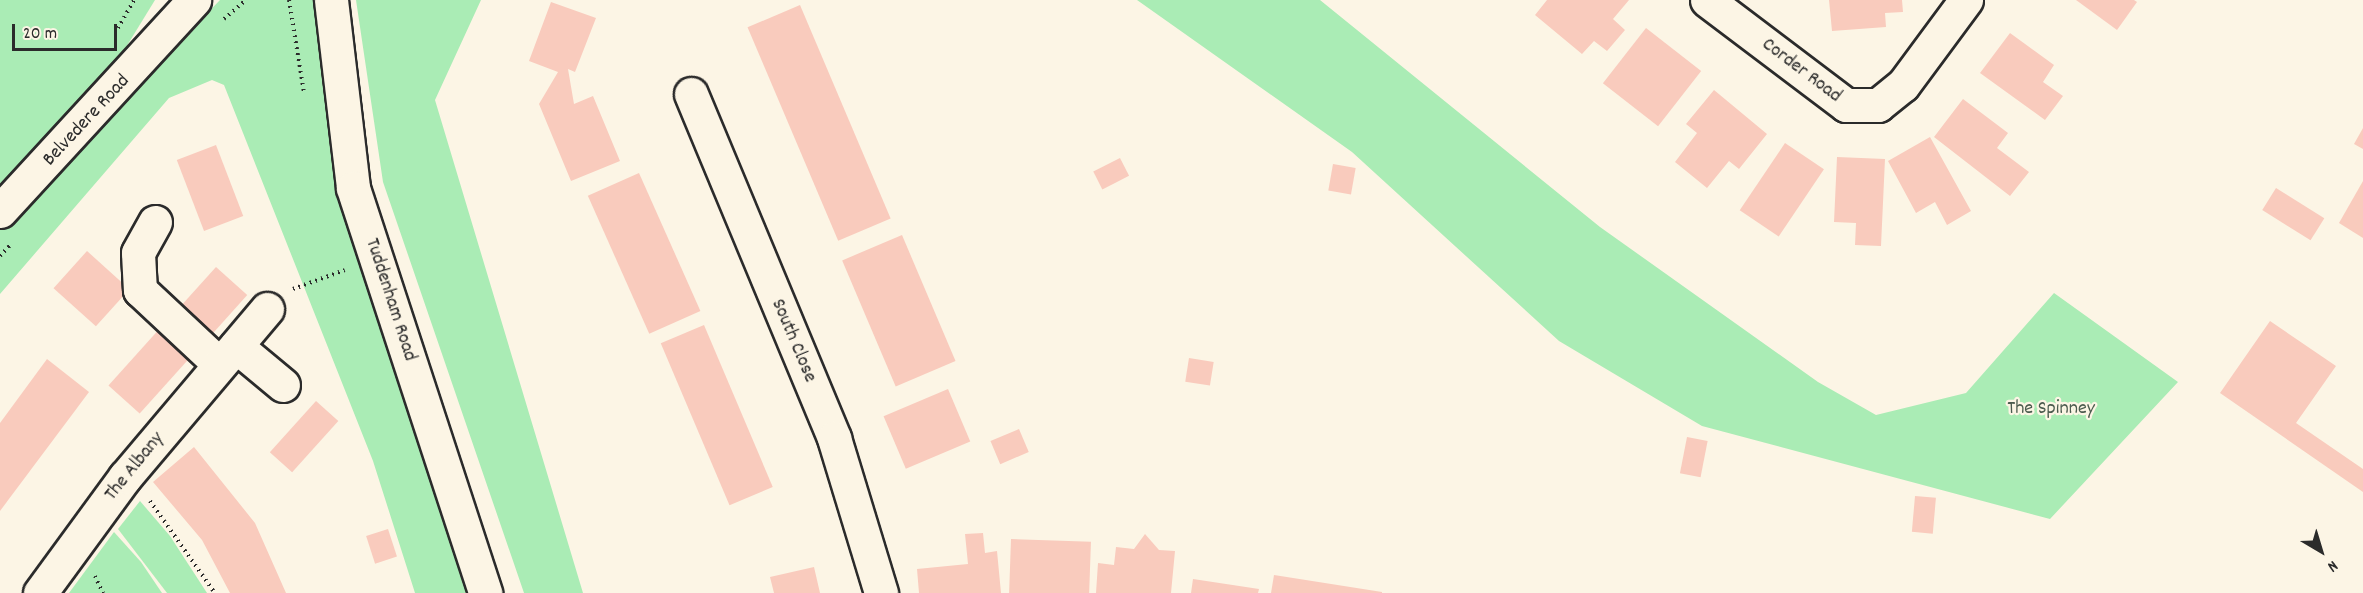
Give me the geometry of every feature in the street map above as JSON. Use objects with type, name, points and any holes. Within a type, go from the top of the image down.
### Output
[{"type":"street","name":"Belvedere Road","points":[[0,211],[194,0]]},
{"type":"street","name":"Tuddenham Road","points":[[331,0],[353,188],[485,593]]},
{"type":"street","name":"Corder Road","points":[[1707,0],[1846,105],[1878,105],[1903,85],[1966,0]]},
{"type":"street","name":"South Close","points":[[691,94],[834,438],[881,593]]},
{"type":"street","points":[[155,222],[138,252],[140,290],[228,355],[283,385]]},
{"type":"street","name":"The Albany","points":[[40,593],[126,477],[267,309]]},
{"type":"path","points":[[267,309],[282,293],[350,268]]},
{"type":"path","points":[[145,496],[174,529],[215,593]]},
{"type":"green space","points":[[0,0],[155,0],[112,70],[0,192]]},
{"type":"green space","points":[[220,0],[315,0],[475,593],[415,593],[373,461],[224,85],[212,80],[169,98],[0,294],[0,228]]},
{"type":"green space","points":[[356,0],[481,0],[435,100],[583,593],[524,593],[383,182]]},
{"type":"green space","name":"The Spinney","points":[[1137,0],[1320,0],[1600,227],[1818,382],[1876,415],[1966,393],[2054,293],[2178,382],[2050,519],[1702,426],[1559,341],[1352,152]]},
{"type":"green space","points":[[140,501],[170,536],[207,593],[167,593],[118,529]]},
{"type":"green space","points":[[114,532],[141,562],[162,593],[69,593]]},
{"type":"building","points":[[1547,0],[1629,0],[1613,19],[1625,30],[1607,51],[1594,41],[1582,54],[1535,15]]},
{"type":"building","points":[[1829,0],[1902,0],[1903,12],[1885,13],[1886,27],[1832,31]]},
{"type":"building","points":[[2076,0],[2134,0],[2137,2],[2117,30]]},
{"type":"building","points":[[551,2],[596,18],[575,72],[568,69],[574,104],[593,96],[620,161],[571,181],[539,104],[558,72],[529,61]]},
{"type":"building","points":[[800,5],[891,219],[838,241],[748,27]]},
{"type":"building","points":[[1646,28],[1701,71],[1658,126],[1603,83]]},
{"type":"building","points":[[2010,33],[2054,65],[2043,82],[2063,96],[2045,120],[1980,73]]},
{"type":"building","points":[[1714,90],[1767,134],[1739,169],[1729,161],[1707,188],[1675,162],[1697,133],[1686,124]]},
{"type":"building","points":[[1963,99],[2008,133],[1997,148],[2029,172],[2010,196],[1934,137]]},
{"type":"building","points":[[2363,128],[2363,149],[2354,144]]},
{"type":"building","points":[[1930,137],[1971,211],[1947,225],[1935,202],[1916,213],[1888,161]]},
{"type":"building","points":[[1785,143],[1824,169],[1779,236],[1740,210]]},
{"type":"building","points":[[216,145],[243,216],[204,231],[177,160]]},
{"type":"building","points":[[1837,157],[1885,159],[1881,246],[1855,245],[1856,223],[1834,222]]},
{"type":"building","points":[[1120,158],[1129,176],[1102,189],[1093,172]]},
{"type":"building","points":[[1333,164],[1356,168],[1351,195],[1328,191]]},
{"type":"building","points":[[639,173],[700,311],[649,334],[588,196]]},
{"type":"building","points":[[2363,181],[2363,238],[2339,223]]},
{"type":"building","points":[[2276,188],[2324,218],[2311,240],[2262,210]]},
{"type":"building","points":[[902,235],[956,361],[896,387],[842,260]]},
{"type":"building","points":[[87,251],[129,289],[96,326],[54,288]]},
{"type":"building","points":[[216,267],[247,295],[204,343],[173,315]]},
{"type":"building","points":[[2270,321],[2336,366],[2296,423],[2363,469],[2363,492],[2220,393]]},
{"type":"building","points":[[704,325],[773,487],[730,505],[661,343]]},
{"type":"building","points":[[162,326],[193,354],[140,414],[108,385]]},
{"type":"building","points":[[1189,358],[1214,362],[1210,386],[1185,382]]},
{"type":"building","points":[[47,359],[89,392],[0,511],[0,423]]},
{"type":"building","points":[[948,389],[970,441],[906,469],[884,416]]},
{"type":"building","points":[[316,401],[338,421],[292,472],[270,452]]},
{"type":"building","points":[[1019,429],[1029,452],[1000,464],[990,441]]},
{"type":"building","points":[[1687,437],[1708,441],[1701,477],[1680,473]]},
{"type":"building","points":[[194,447],[255,523],[286,593],[230,593],[202,540],[153,482]]},
{"type":"building","points":[[1915,496],[1936,498],[1933,534],[1912,532]]},
{"type":"building","points":[[388,529],[397,557],[375,564],[366,536]]},
{"type":"building","points":[[983,533],[985,553],[997,551],[1001,593],[919,593],[917,569],[968,564],[965,534]]},
{"type":"building","points":[[1145,534],[1159,550],[1175,551],[1171,593],[1096,593],[1098,563],[1114,565],[1116,547],[1134,549]]},
{"type":"building","points":[[1011,539],[1091,542],[1089,593],[1009,593]]},
{"type":"building","points":[[814,567],[820,593],[774,593],[770,577]]},
{"type":"building","points":[[1274,575],[1382,592],[1382,593],[1271,593]]},
{"type":"building","points":[[1193,579],[1259,589],[1258,593],[1191,593]]}]
